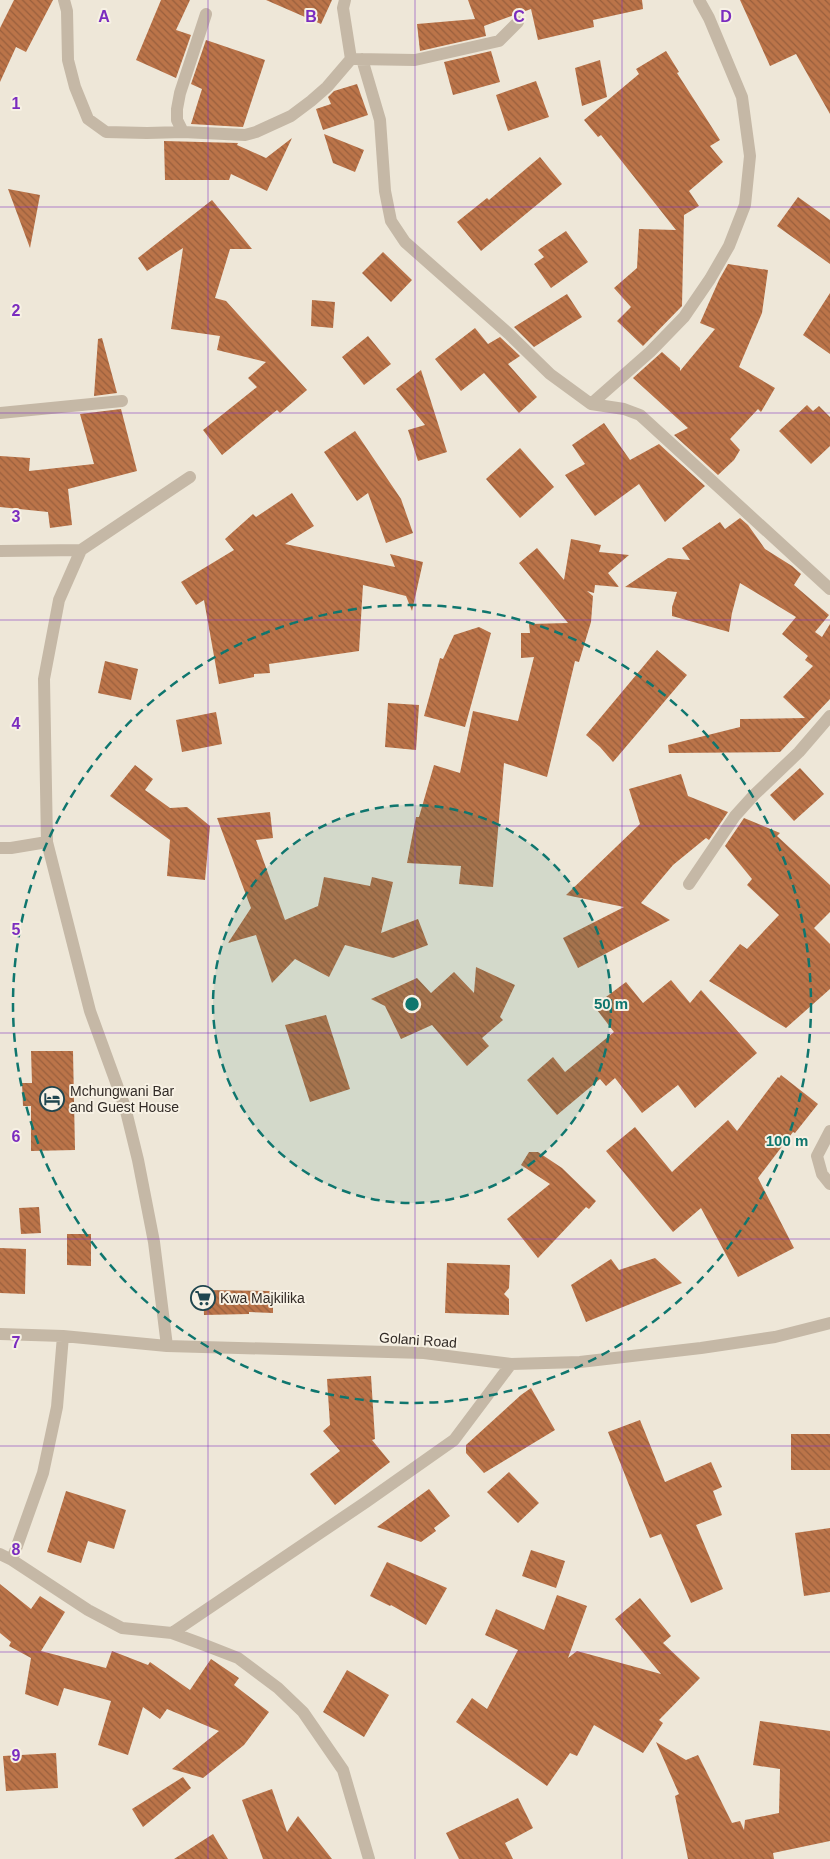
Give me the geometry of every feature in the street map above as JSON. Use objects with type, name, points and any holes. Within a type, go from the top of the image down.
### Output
[{"type":"street","points":[[64,0],[67,11],[68,60],[75,87],[88,119],[106,132],[183,132],[245,135],[271,126],[312,101],[356,59],[415,60],[499,41],[518,22]]},
{"type":"street","points":[[345,0],[344,8],[356,59],[380,120],[385,191],[391,221],[405,242],[509,334],[550,374],[591,404],[624,409],[640,416],[830,589]]},
{"type":"street","points":[[591,404],[650,352],[684,317],[710,279],[729,246],[745,205],[750,156],[742,97],[709,18],[699,0]]},
{"type":"street","points":[[183,132],[176,109],[206,14]]},
{"type":"street","points":[[0,413],[122,401]]},
{"type":"street","points":[[167,1346],[154,1242],[138,1160],[125,1107],[90,1011],[46,842],[44,679],[59,600],[81,550],[190,477]]},
{"type":"street","points":[[0,550],[81,550]]},
{"type":"street","points":[[689,884],[735,816],[799,752],[830,716]]},
{"type":"street","points":[[0,848],[46,842]]},
{"type":"street","points":[[830,1130],[817,1156],[822,1174],[830,1184]]},
{"type":"street","name":"Golani Road","points":[[0,1334],[63,1336],[167,1346],[424,1353],[511,1364],[580,1362],[701,1348],[775,1337],[830,1323]]},
{"type":"street","points":[[63,1336],[57,1407],[43,1473],[6,1557],[88,1610],[122,1628],[172,1632],[238,1658],[278,1688],[304,1712],[344,1770],[369,1859]]},
{"type":"street","points":[[172,1632],[366,1502],[454,1440],[511,1364]]},
{"type":"building","points":[[14,0],[53,0],[26,52],[16,47],[0,82],[0,28]]},
{"type":"building","points":[[161,0],[190,0],[176,30],[191,35],[176,78],[136,60]]},
{"type":"building","points":[[266,0],[332,0],[321,24]]},
{"type":"building","points":[[468,0],[642,0],[643,9],[593,20],[594,27],[538,40],[531,9],[484,26],[486,36],[420,51],[417,24],[475,19]]},
{"type":"building","points":[[740,0],[830,0],[830,114],[796,54],[770,66]]},
{"type":"building","points":[[206,40],[265,60],[243,127],[191,124],[202,89],[191,84]]},
{"type":"building","points":[[491,51],[500,82],[453,95],[444,62]]},
{"type":"building","points":[[666,51],[679,72],[677,73],[720,140],[710,146],[723,162],[689,191],[699,206],[684,215],[682,306],[643,346],[617,321],[631,307],[614,288],[637,268],[639,229],[676,230],[601,135],[598,137],[584,120],[639,74],[636,69]]},
{"type":"building","points":[[600,60],[607,97],[582,106],[575,68]]},
{"type":"building","points":[[536,81],[549,117],[508,131],[496,95]]},
{"type":"building","points":[[357,84],[368,115],[323,130],[316,109],[331,104],[328,97],[334,91]]},
{"type":"building","points":[[324,134],[364,150],[355,172],[333,163]]},
{"type":"building","points":[[292,138],[267,191],[231,174],[229,180],[165,180],[164,141],[238,143],[237,145],[266,158]]},
{"type":"building","points":[[540,157],[562,184],[481,251],[457,222],[487,198],[489,200]]},
{"type":"building","points":[[8,189],[40,195],[30,248]]},
{"type":"building","points":[[798,197],[830,220],[830,264],[777,226]]},
{"type":"building","points":[[212,200],[252,249],[230,249],[215,298],[226,301],[307,390],[280,413],[277,410],[222,455],[203,430],[257,387],[248,378],[266,362],[217,350],[220,336],[171,329],[183,248],[147,271],[138,258]]},
{"type":"building","points":[[566,231],[588,262],[551,288],[534,264],[544,257],[538,250]]},
{"type":"building","points":[[383,252],[412,280],[391,302],[362,273]]},
{"type":"building","points":[[728,264],[768,270],[762,313],[739,367],[775,388],[761,412],[758,409],[730,439],[740,450],[734,460],[718,475],[674,435],[688,428],[633,378],[662,352],[680,368],[680,371],[715,329],[700,323]]},
{"type":"building","points":[[830,293],[830,354],[803,335]]},
{"type":"building","points":[[567,294],[582,317],[534,347],[514,327]]},
{"type":"building","points":[[312,300],[335,302],[333,328],[311,326]]},
{"type":"building","points":[[475,328],[488,344],[500,337],[520,356],[508,364],[537,397],[519,413],[484,373],[461,391],[435,359]]},
{"type":"building","points":[[368,336],[391,364],[364,385],[342,357]]},
{"type":"building","points":[[102,338],[117,393],[94,396],[98,339]]},
{"type":"building","points":[[421,370],[447,452],[418,461],[408,430],[425,425],[396,389]]},
{"type":"building","points":[[807,405],[813,411],[819,406],[830,417],[830,446],[811,464],[779,431]]},
{"type":"building","points":[[121,409],[137,471],[68,489],[72,525],[50,528],[48,512],[0,507],[0,456],[30,458],[29,471],[94,464],[80,414]]},
{"type":"building","points":[[604,423],[630,460],[659,444],[705,486],[665,522],[639,484],[595,516],[565,475],[585,464],[572,445]]},
{"type":"building","points":[[355,431],[401,499],[413,533],[386,543],[368,493],[357,501],[324,452]]},
{"type":"building","points":[[520,448],[554,487],[520,518],[486,479]]},
{"type":"building","points":[[292,493],[314,526],[285,544],[395,567],[390,554],[423,562],[412,611],[406,596],[363,585],[359,651],[269,664],[270,673],[254,674],[254,677],[219,684],[204,600],[196,605],[181,582],[234,550],[225,539],[253,514],[256,517]]},
{"type":"building","points":[[740,518],[748,525],[765,549],[801,574],[794,585],[829,615],[815,632],[822,637],[830,624],[830,699],[780,752],[669,753],[668,745],[740,727],[740,719],[805,718],[783,697],[813,666],[805,660],[808,656],[782,634],[796,617],[740,583],[729,632],[672,616],[672,607],[677,592],[625,587],[668,558],[690,560],[682,548],[720,522],[725,529]]},
{"type":"building","points":[[571,539],[601,545],[599,552],[629,555],[608,573],[619,587],[595,585],[594,593],[587,591],[593,596],[591,622],[579,662],[575,661],[547,777],[504,763],[493,887],[459,884],[461,866],[407,863],[416,817],[419,817],[434,765],[460,773],[473,711],[518,721],[534,657],[521,658],[521,633],[530,633],[529,624],[568,623],[519,563],[537,548],[564,580]]},
{"type":"building","points":[[479,627],[491,633],[465,727],[424,716],[440,658],[443,659],[454,635]]},
{"type":"building","points":[[657,650],[687,675],[613,762],[586,735]]},
{"type":"building","points":[[105,661],[138,669],[131,700],[98,693]]},
{"type":"building","points":[[388,703],[419,705],[416,750],[385,747]]},
{"type":"building","points":[[216,712],[222,744],[182,752],[176,720]]},
{"type":"building","points":[[135,765],[153,779],[145,790],[170,808],[187,807],[210,826],[205,880],[167,876],[170,840],[110,796]]},
{"type":"building","points":[[800,768],[824,794],[794,821],[770,795]]},
{"type":"building","points":[[681,774],[688,796],[728,812],[709,840],[706,838],[673,865],[641,903],[670,920],[578,968],[563,938],[624,907],[566,895],[640,824],[629,789]]},
{"type":"building","points":[[270,812],[273,838],[256,840],[285,920],[318,906],[324,877],[370,886],[372,877],[393,882],[381,933],[418,919],[428,945],[393,958],[345,945],[329,977],[295,959],[272,983],[256,935],[228,943],[251,908],[217,818]]},
{"type":"building","points":[[744,818],[780,833],[777,836],[830,885],[830,912],[814,928],[830,944],[830,989],[786,1028],[709,981],[740,944],[747,949],[779,915],[747,885],[752,879],[725,846]]},
{"type":"building","points":[[476,967],[515,985],[500,1017],[503,1020],[482,1038],[489,1046],[467,1066],[432,1025],[401,1039],[385,1006],[371,999],[417,978],[431,993],[454,972],[474,993]]},
{"type":"building","points":[[671,980],[690,1003],[701,990],[757,1053],[695,1108],[678,1085],[642,1113],[615,1078],[606,1086],[600,1079],[557,1115],[527,1080],[553,1057],[565,1072],[614,1032],[594,1006],[626,982],[643,1003]]},
{"type":"building","points":[[326,1015],[350,1089],[310,1102],[285,1025]]},
{"type":"building","points":[[31,1051],[73,1051],[75,1150],[31,1151],[31,1106],[23,1106],[22,1083],[32,1083]]},
{"type":"building","points":[[781,1075],[818,1104],[795,1133],[793,1132],[758,1178],[794,1248],[738,1277],[701,1208],[673,1232],[606,1151],[635,1127],[672,1172],[728,1120],[737,1131]]},
{"type":"building","points":[[529,1152],[538,1152],[562,1168],[596,1201],[589,1209],[586,1207],[538,1258],[507,1219],[550,1184],[521,1165]]},
{"type":"building","points":[[39,1207],[41,1233],[21,1234],[19,1208]]},
{"type":"building","points":[[67,1234],[91,1234],[91,1266],[67,1265]]},
{"type":"building","points":[[0,1248],[26,1249],[25,1294],[0,1293]]},
{"type":"building","points":[[655,1258],[682,1283],[586,1322],[571,1285],[611,1259],[619,1270]]},
{"type":"building","points":[[447,1263],[510,1265],[509,1288],[504,1294],[509,1299],[509,1315],[445,1313]]},
{"type":"building","points":[[203,1290],[273,1291],[273,1313],[249,1312],[249,1314],[204,1315]]},
{"type":"building","points":[[371,1376],[375,1439],[372,1440],[390,1462],[335,1505],[310,1474],[340,1451],[323,1431],[330,1425],[327,1379]]},
{"type":"building","points":[[531,1388],[555,1430],[484,1473],[466,1453],[466,1445]]},
{"type":"building","points":[[640,1420],[665,1482],[711,1462],[722,1487],[713,1491],[722,1515],[696,1525],[723,1589],[691,1603],[661,1534],[650,1538],[608,1432]]},
{"type":"building","points":[[791,1434],[830,1434],[830,1470],[791,1470]]},
{"type":"building","points":[[509,1472],[539,1503],[518,1523],[487,1492]]},
{"type":"building","points":[[429,1489],[450,1516],[434,1528],[436,1531],[421,1542],[377,1527]]},
{"type":"building","points":[[66,1491],[126,1510],[114,1549],[88,1541],[81,1563],[47,1552]]},
{"type":"building","points":[[830,1528],[830,1592],[804,1596],[795,1533]]},
{"type":"building","points":[[531,1550],[565,1561],[556,1588],[522,1576]]},
{"type":"building","points":[[387,1562],[447,1588],[426,1625],[391,1605],[370,1596]]},
{"type":"building","points":[[0,1584],[31,1609],[40,1596],[65,1612],[41,1651],[106,1668],[112,1651],[148,1665],[150,1662],[190,1690],[211,1659],[239,1678],[234,1685],[269,1712],[244,1745],[203,1778],[172,1769],[219,1731],[167,1709],[160,1719],[143,1707],[128,1755],[98,1745],[111,1701],[64,1688],[58,1706],[25,1694],[31,1658],[9,1646],[11,1642],[0,1633]]},
{"type":"building","points":[[557,1595],[587,1606],[568,1658],[577,1651],[661,1674],[615,1619],[640,1598],[671,1636],[663,1643],[700,1678],[659,1720],[663,1723],[643,1753],[594,1725],[577,1756],[570,1753],[547,1786],[456,1722],[472,1698],[487,1709],[518,1650],[485,1635],[496,1609],[544,1630]]},
{"type":"building","points":[[347,1670],[389,1695],[364,1737],[323,1712]]},
{"type":"building","points":[[760,1721],[830,1731],[830,1841],[773,1853],[774,1859],[688,1859],[675,1796],[679,1794],[656,1742],[686,1760],[698,1755],[732,1823],[740,1821],[744,1830],[745,1820],[779,1813],[780,1769],[753,1765]]},
{"type":"building","points":[[56,1753],[58,1788],[6,1791],[3,1756]]},
{"type":"building","points":[[183,1777],[191,1788],[143,1827],[132,1809]]},
{"type":"building","points":[[272,1789],[287,1832],[298,1816],[332,1859],[263,1859],[242,1800]]},
{"type":"building","points":[[518,1798],[533,1828],[505,1843],[513,1859],[459,1859],[446,1833]]},
{"type":"building","points":[[213,1834],[228,1859],[174,1859]]},
{"type":"place","name":"Mchungwani Bar and Guest House","points":[[52,1099]]},
{"type":"place","name":"Kwa Majkilika","points":[[203,1298]]}]
